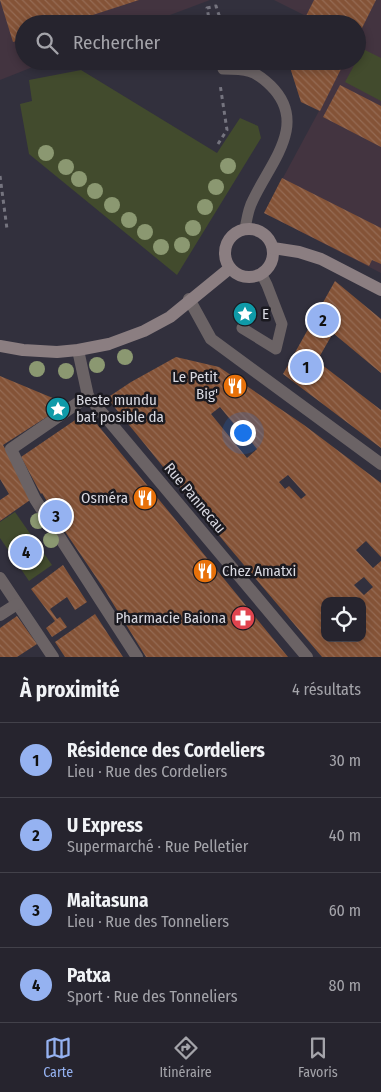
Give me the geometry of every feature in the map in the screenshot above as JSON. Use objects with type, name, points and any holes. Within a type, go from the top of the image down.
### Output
[{"type":"street","points":[[245,229],[254,229],[263,233],[269,239],[273,248],[272,263],[262,275],[253,278],[244,278],[236,274],[226,261],[224,252],[226,244],[231,237],[245,229]]},
{"type":"street","points":[[273,248],[300,252],[321,259],[381,290]]},
{"type":"street","points":[[0,346],[24,350],[49,351],[78,350],[109,344],[144,331],[170,317],[189,299],[230,268]]},
{"type":"street","points":[[189,299],[211,339],[381,464]]},
{"type":"street","name":"Rue Pannecau","points":[[78,350],[88,396],[307,657]]},
{"type":"street","points":[[88,396],[10,449],[35,499],[137,657]]},
{"type":"street","points":[[0,578],[53,657]]},
{"type":"street","points":[[0,615],[17,604]]},
{"type":"lane","points":[[221,74],[246,70],[255,72],[281,98],[288,124],[282,147],[249,207],[245,229]]},
{"type":"lane","points":[[242,328],[276,349],[282,324],[268,285],[262,275]]},
{"type":"path","points":[[209,15],[208,8],[216,6],[219,15]]},
{"type":"path","points":[[218,144],[227,130],[221,74]]},
{"type":"path","points":[[0,176],[7,230]]},
{"type":"shaded area","points":[[0,0],[210,0],[170,15],[15,15],[15,70],[25,70],[0,80]]},
{"type":"shaded area","points":[[274,0],[381,0],[381,273],[264,213],[319,111],[301,102],[291,70],[366,70],[366,15],[304,15]]},
{"type":"green space","points":[[366,50],[381,58],[381,101],[345,82],[352,70],[366,70]]},
{"type":"green space","points":[[81,70],[217,153],[240,118],[258,126],[261,138],[177,275],[29,154],[20,104],[32,101],[29,80]]},
{"type":"green space","points":[[15,512],[52,565],[29,581],[0,538],[0,522]]},
{"type":"building","points":[[0,0],[139,0],[93,15],[15,15],[15,41],[13,42]]},
{"type":"building","points":[[314,0],[376,0],[366,20],[366,15],[306,15]]},
{"type":"building","points":[[291,70],[340,70],[320,111],[301,102]]},
{"type":"building","points":[[340,85],[381,106],[381,147],[323,117]]},
{"type":"building","points":[[282,178],[381,228],[381,264],[372,260],[369,266],[264,213]]},
{"type":"building","points":[[335,281],[381,319],[381,373],[333,333],[317,361],[381,410],[381,448],[283,374]]},
{"type":"building","points":[[176,357],[219,367],[304,425],[381,483],[381,557],[366,541],[356,550],[373,568],[381,561],[381,657],[322,657],[227,545],[107,398]],"holes":[[[220,407],[238,429],[240,427],[257,449],[247,458],[211,414]],[[288,475],[306,495],[301,499],[289,486],[285,489],[279,482]],[[364,577],[373,587],[364,595],[354,585]]]},
{"type":"building","points":[[0,376],[67,404],[3,445],[33,498],[0,521],[0,500],[9,494],[0,479]]},
{"type":"building","points":[[87,412],[288,657],[146,657],[104,589],[41,494],[21,457]]},
{"type":"building","points":[[63,565],[87,602],[75,610],[67,597],[50,609],[57,619],[60,617],[67,627],[52,637],[46,628],[55,621],[31,589]]},
{"type":"building","points":[[95,614],[123,657],[65,657],[55,642]]},
{"type":"building","points":[[17,616],[37,644],[17,657],[0,657],[0,628]]},
{"type":"place","name":"E","points":[[245,314]]},
{"type":"place","name":"U Express","points":[[323,320]]},
{"type":"place","name":"Résidence des Cordeliers","points":[[306,367]]},
{"type":"place","name":"Le Petit Big'","points":[[235,386]]},
{"type":"place","name":"Beste mundu bat posible da","points":[[58,409]]},
{"type":"place","name":"Osméra","points":[[145,498]]},
{"type":"place","name":"Maitasuna","points":[[56,516]]},
{"type":"place","name":"Patxa","points":[[26,552]]},
{"type":"place","name":"Chez Amatxi","points":[[205,571]]},
{"type":"place","name":"Pharmacie Baiona","points":[[243,618]]}]
